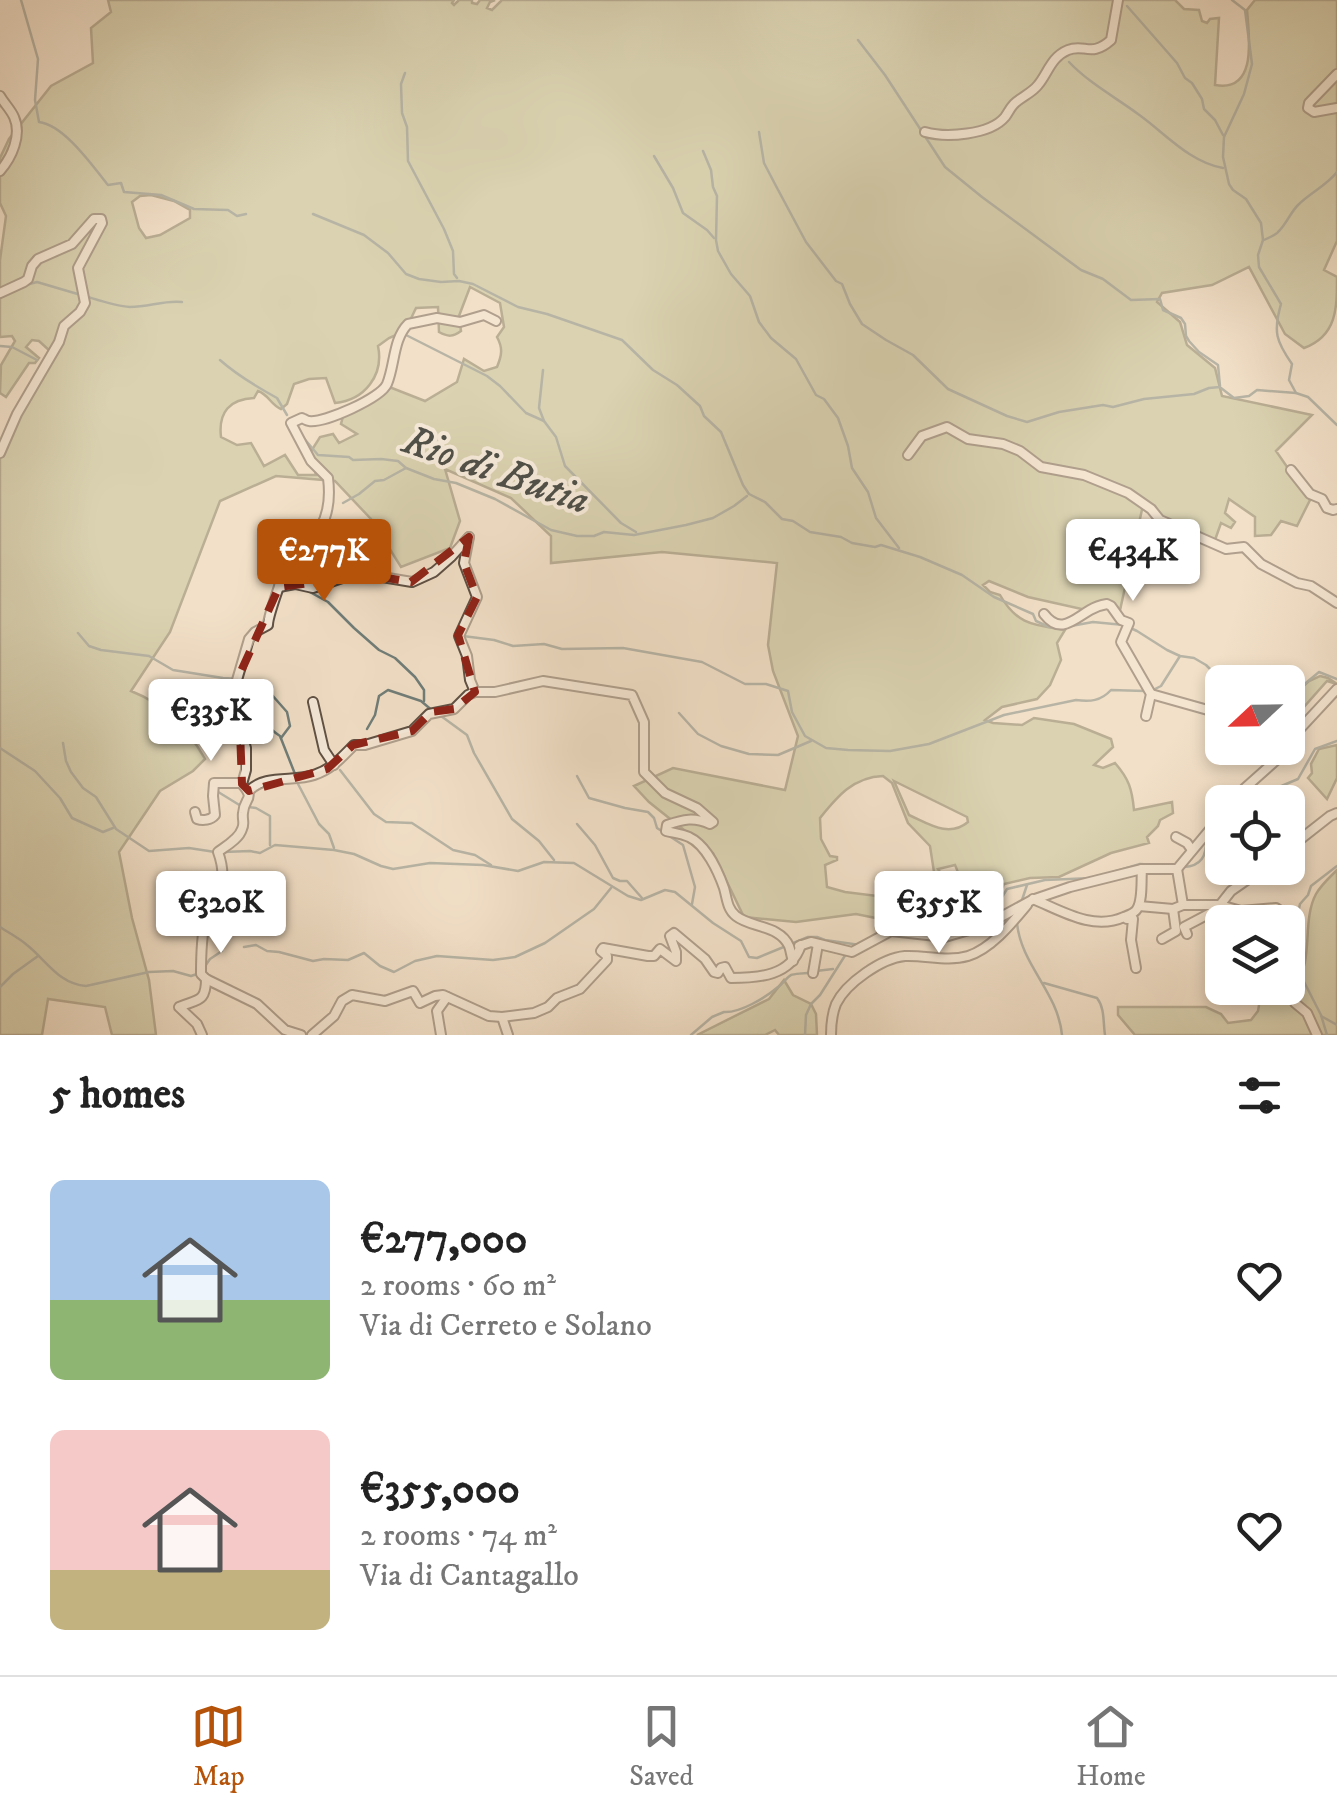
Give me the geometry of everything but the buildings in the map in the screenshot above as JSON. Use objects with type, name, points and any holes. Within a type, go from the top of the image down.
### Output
[{"type":"street","points":[[925,132],[958,136],[1005,118],[1011,106],[1038,86],[1059,56],[1071,49],[1093,51],[1110,40],[1118,0]]},
{"type":"street","points":[[1337,74],[1308,102],[1308,108],[1314,112],[1337,108]]},
{"type":"street","points":[[0,96],[12,112],[17,134],[0,171]]},
{"type":"street","points":[[0,293],[28,278],[38,259],[75,241],[94,219],[101,220],[78,268],[85,302],[64,326],[60,342],[17,414],[0,453]]},
{"type":"street","points":[[301,1035],[285,1030],[257,1004],[201,974],[205,924],[222,882],[223,864],[218,853],[243,828],[243,807],[248,800],[238,678],[248,639],[268,625],[293,552],[313,536],[328,510],[328,478],[311,461],[290,423],[302,418],[311,422],[346,411],[383,390],[400,333],[408,324],[438,318],[460,322],[484,315],[496,322]]},
{"type":"street","points":[[908,454],[922,436],[947,428],[968,438],[1003,444],[1020,451],[1041,468],[1084,475],[1128,494],[1178,530],[1226,549],[1244,547],[1261,564],[1311,586],[1337,603]]},
{"type":"street","points":[[1291,470],[1310,494],[1322,499],[1327,508],[1337,509]]},
{"type":"street","points":[[280,587],[295,584],[313,588],[345,576],[412,582],[434,572],[469,537],[464,563],[478,597],[459,636],[475,692]]},
{"type":"street","points":[[1044,614],[1054,624],[1064,624],[1102,605],[1112,606],[1121,620],[1129,623],[1122,642],[1150,690],[1146,716]]},
{"type":"street","points":[[195,812],[201,821],[216,815],[214,783],[246,787],[308,777],[334,765],[354,746],[412,731],[429,714],[454,709],[475,692],[494,692],[543,680],[632,695],[644,722],[644,772],[665,793],[697,808],[713,822],[688,818],[668,825],[666,830],[700,844],[734,914],[768,927],[789,947],[793,960]]},
{"type":"street","points":[[1305,719],[1337,689]]},
{"type":"street","points":[[1150,690],[1205,708]]},
{"type":"street","points":[[313,702],[324,750],[334,765]]},
{"type":"street","points":[[1248,785],[1271,765]]},
{"type":"street","points":[[1305,835],[1337,813]]},
{"type":"street","points":[[1183,906],[1178,868],[1205,835]]},
{"type":"street","points":[[1176,838],[1192,850]]},
{"type":"street","points":[[789,947],[806,942],[846,951],[891,931],[945,937],[986,925],[1070,887],[1142,869],[1178,868]]},
{"type":"street","points":[[1137,910],[1142,869]]},
{"type":"street","points":[[1223,905],[1241,885]]},
{"type":"street","points":[[1122,920],[1137,910],[1205,906]]},
{"type":"street","points":[[831,1035],[837,1002],[871,968],[905,956],[964,957],[980,950],[1023,908],[1059,909],[1077,919],[1095,922],[1132,919],[1136,968]]},
{"type":"street","points":[[1173,909],[1182,926]]},
{"type":"street","points":[[1162,939],[1205,914]]},
{"type":"street","points":[[312,1035],[352,995],[385,1000],[412,991],[420,1003],[435,996],[447,996],[485,1015],[538,1012],[557,998],[580,989],[607,960],[602,948],[648,956],[654,956],[660,949],[676,961],[670,936],[674,933],[705,959],[714,972],[725,967],[731,978],[772,976],[797,958],[801,945]]},
{"type":"street","points":[[813,969],[818,944]]},
{"type":"street","points":[[202,1035],[180,1007],[202,997],[206,979]]},
{"type":"street","points":[[440,1035],[437,1011],[447,996]]},
{"type":"street","points":[[1297,1005],[1307,1014],[1317,1035]]},
{"type":"street","points":[[502,1017],[508,1035]]},
{"type":"highlighted area","points":[[469,537],[464,563],[477,597],[458,635],[475,692],[454,709],[431,712],[412,731],[353,745],[327,769],[249,791],[242,784],[238,678],[279,587],[370,575],[411,582]]},
{"type":"green space","points":[[108,0],[454,0],[454,5],[459,0],[477,4],[480,0],[495,0],[487,8],[492,10],[502,0],[1175,0],[1184,9],[1199,10],[1202,21],[1219,18],[1215,85],[1229,85],[1245,72],[1249,47],[1247,10],[1255,0],[1337,0],[1337,241],[1324,270],[1337,277],[1337,288],[1329,328],[1304,348],[1285,334],[1249,267],[1212,285],[1162,293],[1157,302],[1180,322],[1187,345],[1215,368],[1222,396],[1312,415],[1276,451],[1310,500],[1297,526],[1281,521],[1271,535],[1255,536],[1255,517],[1229,499],[1225,513],[1235,522],[1231,528],[1221,523],[1215,540],[1163,518],[1155,506],[1143,505],[1119,615],[1113,605],[1086,610],[1028,597],[989,581],[983,585],[1000,595],[1020,618],[1065,630],[1057,643],[1061,660],[1050,685],[1037,699],[1002,707],[985,720],[1022,725],[1034,718],[1074,724],[1111,739],[1113,747],[1094,765],[1103,768],[1115,763],[1129,785],[1134,810],[1172,802],[1173,813],[1160,820],[1147,837],[1149,843],[1111,853],[1059,877],[1004,884],[988,910],[945,917],[935,930],[856,914],[796,922],[744,917],[713,853],[634,786],[673,768],[785,790],[798,736],[773,671],[768,645],[777,563],[662,552],[551,563],[551,536],[511,498],[445,469],[460,521],[450,548],[401,567],[371,519],[335,481],[276,476],[220,501],[170,632],[131,691],[174,718],[205,759],[160,791],[119,852],[149,980],[156,1035],[112,1035],[105,1007],[48,999],[42,1035],[0,1035],[0,449],[50,351],[32,340],[26,347],[39,358],[29,363],[6,397],[0,393],[1,365],[15,341],[12,336],[0,337],[0,260],[6,216],[0,203],[0,158],[9,139],[51,86],[93,63],[91,28],[111,12]],"holes":[[[140,196],[174,201],[190,210],[190,218],[160,235],[146,238],[132,202]],[[470,287],[500,303],[504,327],[497,337],[501,352],[497,367],[484,371],[464,359],[457,382],[425,401],[392,388],[381,388],[345,409],[341,424],[357,434],[339,443],[333,434],[320,437],[310,453],[316,475],[298,475],[285,455],[264,466],[251,443],[237,445],[221,437],[227,408],[254,398],[258,391],[281,409],[287,404],[294,384],[326,378],[335,403],[355,397],[375,376],[378,346],[405,331],[416,308],[438,307],[439,332],[448,335],[461,331],[459,316]],[[883,776],[892,783],[908,823],[930,846],[936,885],[899,891],[893,898],[827,887],[825,865],[837,857],[830,856],[821,839],[820,818],[839,796],[863,780]],[[894,781],[967,817],[968,822],[946,829],[909,815]],[[955,865],[972,906],[968,911],[952,909],[949,886],[938,869]]]},
{"type":"green space","points":[[1320,676],[1337,684],[1327,681],[1305,706],[1305,685]]},
{"type":"green space","points":[[1337,745],[1337,778],[1327,799],[1308,778],[1319,749]]},
{"type":"green space","points":[[1337,870],[1337,1035],[1135,1035],[1118,1015],[1118,1007],[1206,1007],[1221,1014],[1228,1023],[1251,1020],[1259,1005],[1305,1005],[1309,917],[1318,891]]},
{"type":"green space","points":[[784,980],[793,995],[811,1004],[816,1014],[817,1035],[779,1035],[775,1030],[765,1035],[697,1035],[769,999]]},
{"type":"waterway","points":[[21,0],[38,59],[35,100],[39,122],[68,138],[108,185],[121,183],[124,192],[161,195],[194,209],[246,214]]},
{"type":"waterway","points":[[1232,0],[1245,10],[1252,64],[1244,94],[1224,137],[1223,157],[1229,184],[1246,199],[1261,223],[1259,267],[1281,304],[1278,336],[1292,364],[1289,380],[1296,393]]},
{"type":"waterway","points":[[1127,6],[1192,83],[1204,109],[1223,135]]},
{"type":"waterway","points":[[858,40],[945,167],[1081,270],[1103,279],[1131,300],[1160,299],[1163,310],[1181,318],[1189,341],[1218,365],[1220,386]]},
{"type":"waterway","points":[[1069,62],[1188,153],[1223,168]]},
{"type":"waterway","points":[[405,73],[401,84],[408,161],[444,229],[453,251],[457,278]]},
{"type":"waterway","points":[[759,132],[764,163],[806,242],[842,284],[862,324],[913,355],[948,389],[1027,422],[1059,412],[1113,407],[1220,387]]},
{"type":"waterway","points":[[703,151],[717,196],[718,251],[750,296],[759,322],[796,359],[816,395],[824,399],[838,418],[852,468],[868,492],[876,518],[899,548]]},
{"type":"waterway","points":[[654,156],[683,213],[714,238]]},
{"type":"waterway","points":[[1263,240],[1277,233],[1298,205],[1337,172]]},
{"type":"waterway","points":[[313,214],[364,235],[388,253],[406,274],[419,279],[473,284],[518,307],[622,340],[700,406],[704,416],[721,432],[749,494],[765,502],[782,519],[810,532],[841,537],[852,543],[881,545],[920,557],[962,575],[1049,627],[1093,622],[1124,625],[1167,650],[1206,665]]},
{"type":"waterway","points":[[26,285],[37,282],[81,295]]},
{"type":"waterway","points":[[88,297],[130,307],[182,302]]},
{"type":"waterway","points":[[406,335],[487,376],[526,413],[544,421],[556,437],[565,466],[621,523],[636,532]]},
{"type":"waterway","points":[[0,346],[12,347],[37,360]]},
{"type":"waterway","name":"Rio di Butia","points":[[220,360],[277,398],[287,415]]},
{"type":"waterway","points":[[543,370],[539,408],[544,421]]},
{"type":"waterway","points":[[1221,388],[1234,398],[1249,396],[1257,390],[1296,393],[1308,397],[1337,425]]},
{"type":"waterway","name":"Rio di Butia","points":[[302,436],[318,455],[398,461],[434,479],[456,483],[495,499],[551,530],[577,536],[604,532],[634,535],[686,525],[713,518],[747,496]]},
{"type":"waterway","points":[[343,503],[375,481],[406,468]]},
{"type":"waterway","points":[[308,591],[328,602],[379,650],[395,658],[424,690],[424,701]]},
{"type":"waterway","points":[[78,633],[89,646],[101,650],[149,656],[173,670],[240,679],[272,695],[287,712],[290,726],[281,738]]},
{"type":"waterway","points":[[463,636],[513,646],[623,648],[702,662],[745,684],[766,684],[788,691],[792,712],[805,736],[826,748],[848,750],[890,751],[929,744],[1004,715],[1076,700],[1095,700],[1111,690],[1145,691]]},
{"type":"waterway","points":[[1153,690],[1161,686],[1180,656]]},
{"type":"waterway","points":[[1305,684],[1319,672],[1337,679]]},
{"type":"waterway","points":[[367,729],[379,696],[388,690],[421,701],[434,712]]},
{"type":"waterway","points":[[195,702],[224,702],[237,697]]},
{"type":"waterway","points":[[243,702],[280,736],[295,774]]},
{"type":"waterway","points":[[679,713],[698,734],[749,754],[778,755],[811,741]]},
{"type":"waterway","points":[[441,716],[467,735],[512,819],[539,841],[554,860]]},
{"type":"waterway","points":[[1284,785],[1298,779],[1315,749],[1337,741]]},
{"type":"waterway","points":[[63,743],[71,772],[96,797],[116,829],[149,851],[189,848],[215,852]]},
{"type":"waterway","points":[[0,748],[35,771],[72,818],[103,832],[113,828]]},
{"type":"waterway","points":[[340,770],[374,814],[386,822],[412,823],[453,850],[475,855],[491,865]]},
{"type":"waterway","points":[[577,776],[589,798],[648,812],[657,828],[683,845],[695,887],[692,904]]},
{"type":"waterway","points":[[297,782],[334,848]]},
{"type":"waterway","points":[[215,790],[241,806],[270,816],[270,845]]},
{"type":"waterway","points":[[577,824],[595,845],[613,878],[627,881],[642,898]]},
{"type":"waterway","points":[[223,852],[260,853],[275,845],[334,850],[393,869],[430,863],[518,871],[544,862],[574,863],[641,900],[665,890],[675,892],[741,941],[749,957],[757,958],[808,937],[860,945]]},
{"type":"waterway","points":[[1184,867],[1195,865],[1205,850]]},
{"type":"waterway","points":[[1106,874],[1140,864],[1156,865]]},
{"type":"waterway","points":[[1327,1035],[1299,972],[1296,922],[1300,904],[1311,886],[1337,866]]},
{"type":"waterway","points":[[980,923],[989,918],[1007,889],[1045,880],[1093,878]]},
{"type":"waterway","points":[[1022,900],[1027,885]]},
{"type":"waterway","points":[[244,947],[256,945],[313,961],[348,960],[364,953],[394,972],[437,956],[493,960],[515,957],[545,943],[594,909],[611,888]]},
{"type":"waterway","points":[[1017,923],[1025,952],[1054,1005],[1062,1035]]},
{"type":"waterway","points":[[0,927],[24,942],[61,976],[77,984],[86,986],[149,972],[197,974]]},
{"type":"waterway","points":[[203,969],[222,951]]},
{"type":"waterway","points":[[805,1035],[811,1004],[846,954]]},
{"type":"waterway","points":[[0,987],[38,956]]},
{"type":"waterway","points":[[816,971],[833,969]]},
{"type":"waterway","points":[[691,1035],[712,1017],[759,1000],[791,975],[808,973]]},
{"type":"waterway","points":[[1044,983],[1097,998],[1103,1011],[1105,1035]]},
{"type":"waterway","points":[[1321,1016],[1337,1025]]}]
